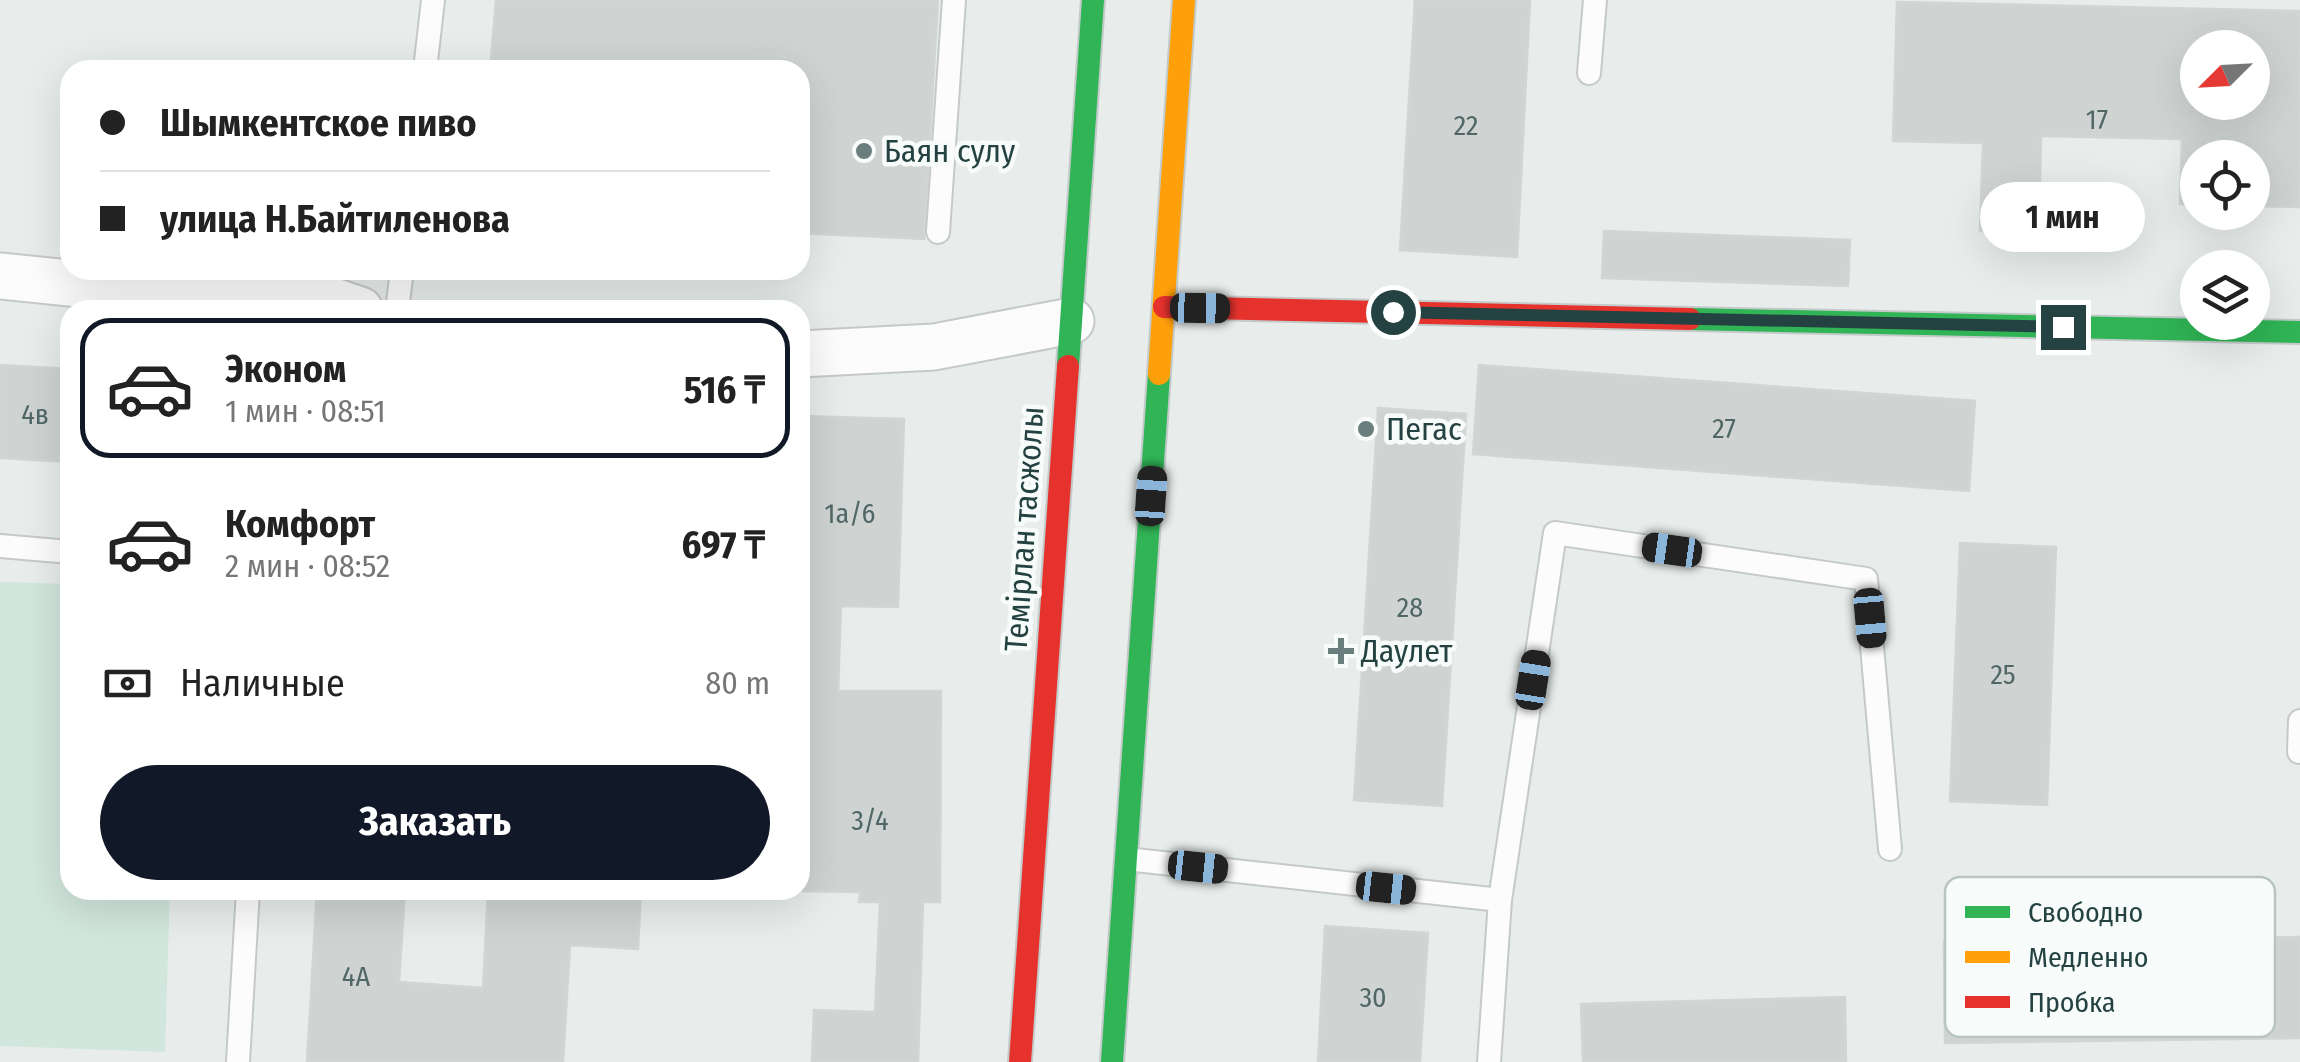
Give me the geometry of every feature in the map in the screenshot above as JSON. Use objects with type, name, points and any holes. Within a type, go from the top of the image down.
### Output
[{"type":"main road","name":"Темірлан тасжолы","points":[[1020,1062],[1093,0]]},
{"type":"main road","points":[[1112,1062],[1184,0]]},
{"type":"main road","points":[[1164,307],[2300,332]]},
{"type":"street","points":[[0,276],[331,300]]},
{"type":"street","points":[[810,354],[934,348],[1071,321]]},
{"type":"lane","points":[[426,60],[434,0]]},
{"type":"lane","points":[[938,232],[954,0]]},
{"type":"lane","points":[[1589,73],[1595,0]]},
{"type":"lane","points":[[1489,1062],[1500,900],[1555,533],[1866,579],[1890,849]]},
{"type":"lane","points":[[0,546],[60,551]]},
{"type":"lane","points":[[2300,721],[2300,752]]},
{"type":"lane","points":[[1126,859],[1500,900]]},
{"type":"lane","points":[[238,1062],[247,900]]},
{"type":"green space","points":[[0,582],[60,584],[60,900],[170,900],[165,1052],[0,1046]]},
{"type":"building","name":"Баян сулу","points":[[496,0],[938,0],[924,239],[810,233],[810,60],[491,60]]},
{"type":"building","points":[[1415,0],[1530,0],[1517,257],[1400,250]]},
{"type":"building","points":[[1897,2],[2300,11],[2300,207],[2270,206],[2270,140],[2041,136],[2039,233],[1980,231],[1983,143],[1893,141]]},
{"type":"building","points":[[1604,231],[1850,240],[1848,286],[1602,278]]},
{"type":"building","points":[[0,365],[60,368],[60,461],[0,458]]},
{"type":"building","points":[[1479,365],[1975,401],[1969,491],[1473,454]]},
{"type":"building","points":[[1378,408],[1466,414],[1442,806],[1354,800]]},
{"type":"building","points":[[810,416],[904,419],[898,607],[841,606],[838,691],[941,691],[940,902],[923,902],[918,1062],[812,1062],[814,1010],[875,1012],[880,902],[859,902],[860,892],[810,891]]},
{"type":"building","points":[[1960,543],[2056,547],[2047,805],[1950,801]]},
{"type":"building","points":[[316,900],[404,900],[399,982],[483,988],[487,900],[640,900],[638,949],[570,945],[563,1062],[307,1062]]},
{"type":"building","points":[[1325,926],[1428,933],[1420,1062],[1318,1062]]},
{"type":"building","points":[[2275,937],[2300,937],[2300,1038],[1945,1043],[1944,942],[1945,1037],[2275,1037]]},
{"type":"building","points":[[1845,997],[1846,1062],[1583,1062],[1581,1004]]},
{"type":"traffic: fast","points":[[1068,366],[1093,0]]},
{"type":"traffic: fast","points":[[1690,319],[2300,332]]},
{"type":"traffic: fast","points":[[1112,1062],[1159,374]]},
{"type":"traffic: slow","points":[[1159,374],[1184,0]]},
{"type":"traffic: jam","points":[[1164,307],[1690,319]]},
{"type":"traffic: jam","points":[[1020,1062],[1068,366]]},
{"type":"place","name":"Баян сулу","points":[[864,151]]},
{"type":"place","name":"Пегас","points":[[1366,429]]},
{"type":"place","name":"Даулет","points":[[1341,651]]},
{"type":"route","points":[[1393,312],[2063,327]]}]
